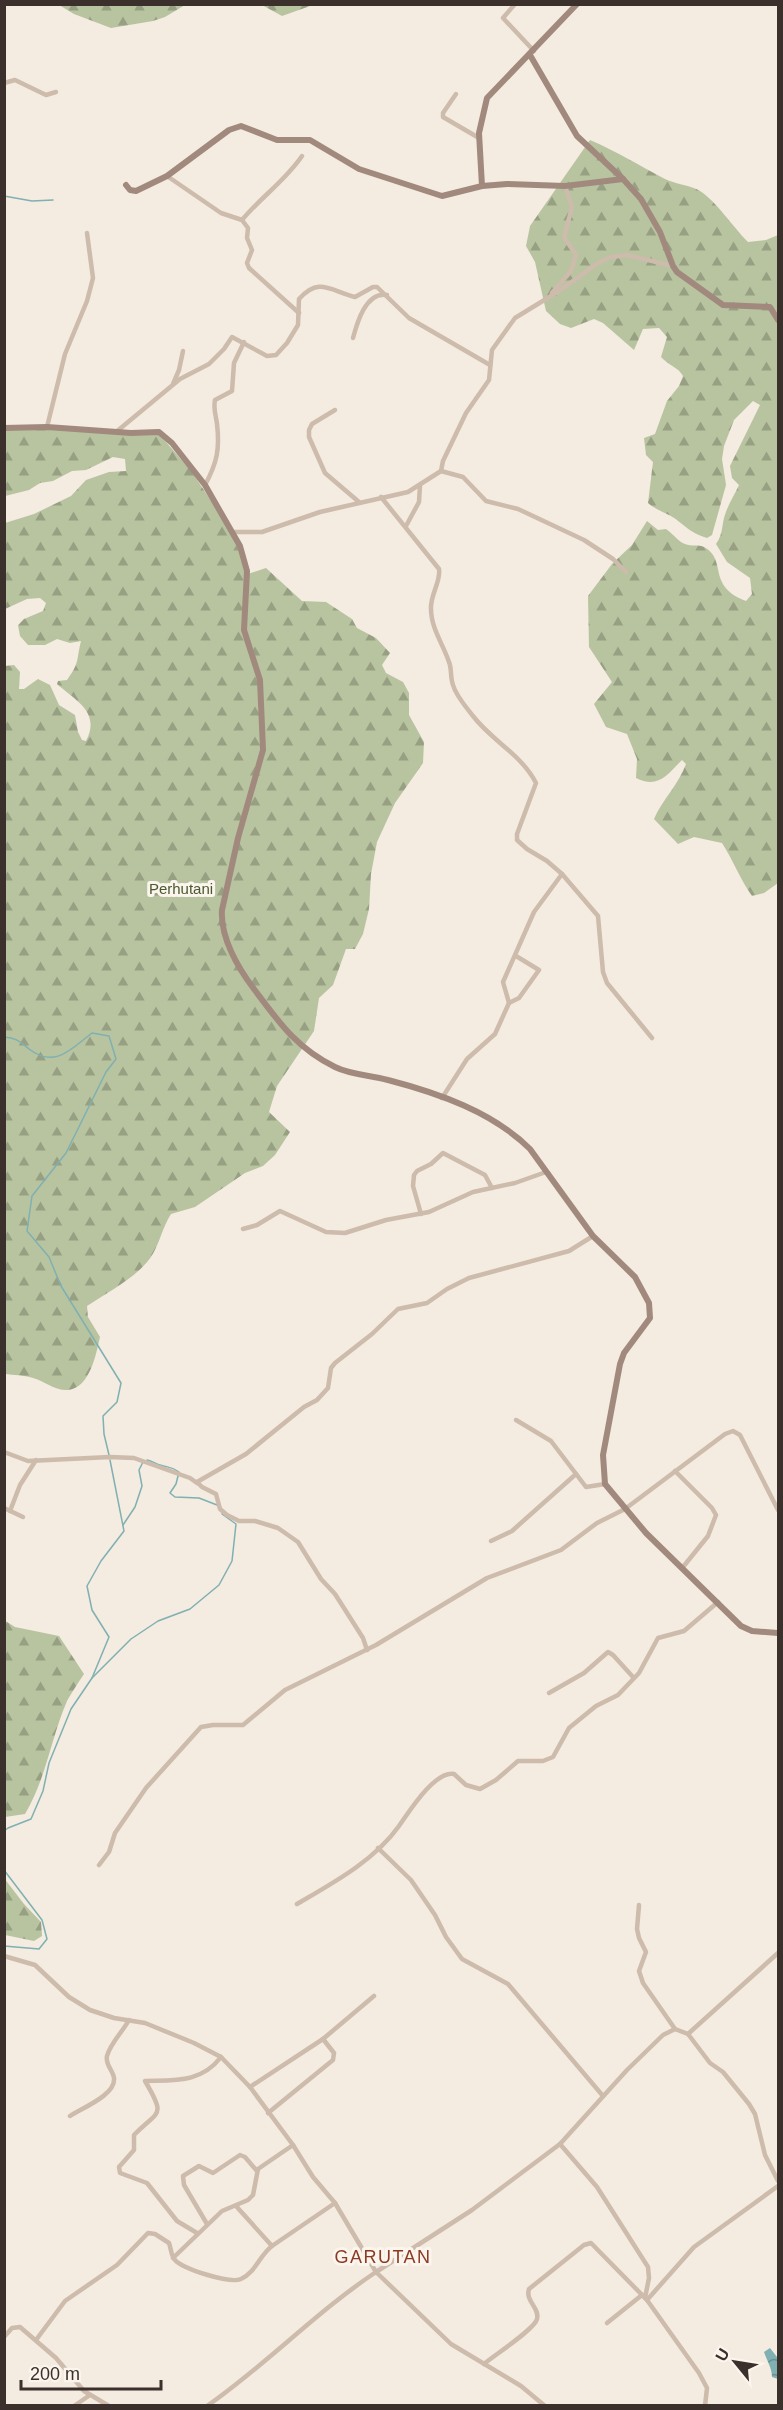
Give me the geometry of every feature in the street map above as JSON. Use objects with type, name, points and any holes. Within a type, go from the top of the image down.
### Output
[{"type":"street","points":[[515,4],[503,18],[532,53],[573,132],[640,199],[663,239],[673,266],[682,277],[723,306],[768,306],[773,309],[778,320]]},
{"type":"street","points":[[482,186],[479,138],[486,102],[490,94],[532,53],[576,4]]},
{"type":"street","points":[[4,83],[15,80],[46,95],[56,92]]},
{"type":"street","points":[[456,94],[443,113],[443,117],[479,138]]},
{"type":"street","points":[[126,185],[130,190],[136,191],[167,176],[229,130],[241,126],[277,140],[310,140],[359,169],[442,196],[482,186],[507,184],[565,186],[622,179]]},
{"type":"street","points":[[242,220],[258,201],[291,173],[302,156]]},
{"type":"street","points":[[167,176],[221,213],[242,220],[248,228],[247,238],[252,250],[247,263],[249,268],[299,313]]},
{"type":"street","points":[[546,299],[562,284],[571,271],[576,255],[564,237],[572,207],[565,186]]},
{"type":"street","points":[[47,427],[65,354],[87,301],[93,278],[87,233]]},
{"type":"street","points":[[233,532],[250,533],[268,530],[310,515],[408,492],[420,485],[441,471],[443,461],[466,413],[489,380],[492,350],[510,324],[598,263],[616,255],[633,256],[673,266]]},
{"type":"street","points":[[116,432],[180,379],[209,364],[232,337],[267,356],[276,355],[295,332],[299,322],[298,299],[315,286],[323,286],[355,297],[376,286],[409,318],[490,365]]},
{"type":"street","points":[[353,338],[363,308],[379,295],[387,295]]},
{"type":"street","points":[[205,485],[217,460],[219,443],[215,400],[232,391],[234,363],[244,342]]},
{"type":"street","points":[[171,386],[180,370],[183,351]]},
{"type":"street","points":[[335,410],[312,424],[309,437],[325,473],[359,502]]},
{"type":"street","points":[[4,428],[47,427],[116,432],[155,431],[164,435],[205,485],[243,553],[247,571],[244,630],[260,680],[263,742],[261,758],[236,844],[222,910],[222,921],[233,961],[286,1032],[325,1062],[343,1071],[373,1076],[428,1092],[482,1115],[511,1132],[530,1149],[593,1236],[635,1276],[649,1303],[651,1314],[624,1353],[620,1364],[603,1455],[606,1484],[646,1533],[746,1629],[760,1633],[778,1633]]},
{"type":"street","points":[[441,471],[463,477],[486,501],[518,509],[584,540],[613,559],[626,572]]},
{"type":"street","points":[[406,526],[419,502],[420,485]]},
{"type":"street","points":[[381,497],[440,572],[432,598],[431,613],[436,631],[450,662],[456,692],[480,725],[518,756],[536,783],[535,791],[517,834],[517,840],[562,874],[598,916],[603,972],[607,983],[652,1038]]},
{"type":"street","points":[[509,1003],[502,984],[534,912],[562,874]]},
{"type":"street","points":[[442,1098],[467,1059],[495,1034],[509,1003],[519,998],[539,970],[516,956]]},
{"type":"street","points":[[421,1214],[413,1186],[414,1175],[443,1153],[485,1175],[492,1188]]},
{"type":"street","points":[[243,1229],[257,1225],[277,1211],[326,1232],[339,1233],[386,1220],[421,1214],[473,1192],[515,1183],[546,1172]]},
{"type":"street","points":[[197,1483],[246,1454],[304,1407],[317,1400],[328,1388],[330,1373],[335,1363],[372,1334],[398,1309],[427,1303],[447,1289],[470,1278],[569,1251],[593,1236]]},
{"type":"street","points":[[516,1420],[551,1441],[588,1488],[606,1484]]},
{"type":"street","points":[[99,1865],[108,1852],[115,1833],[146,1788],[198,1730],[208,1725],[243,1725],[285,1690],[368,1650],[486,1578],[558,1553],[597,1523],[625,1509],[725,1434],[733,1431],[740,1436],[778,1510]]},
{"type":"street","points":[[4,1452],[23,1460],[134,1458],[190,1478],[216,1494],[220,1509],[226,1515],[239,1521],[255,1521],[278,1528],[298,1542],[363,1638],[368,1650]]},
{"type":"street","points":[[22,1517],[7,1509],[36,1460]]},
{"type":"street","points":[[675,1471],[712,1508],[716,1515],[708,1536],[682,1568]]},
{"type":"street","points":[[491,1541],[512,1531],[576,1474]]},
{"type":"street","points":[[297,1904],[344,1876],[378,1848],[398,1827],[418,1797],[442,1777],[452,1774],[466,1785],[480,1789],[496,1780],[518,1761],[549,1759],[556,1753],[573,1724],[600,1703],[618,1695],[641,1669],[658,1638],[684,1631],[718,1602]]},
{"type":"street","points":[[549,1693],[584,1673],[608,1652],[633,1677]]},
{"type":"street","points":[[378,1848],[411,1880],[462,1959],[508,1984],[603,2096]]},
{"type":"street","points":[[639,1905],[637,1929],[646,1952],[639,1971],[643,1983],[675,2029],[688,2034],[710,2063],[723,2072],[753,2110],[765,2155],[778,2181]]},
{"type":"street","points":[[688,2034],[778,1953]]},
{"type":"street","points":[[4,1956],[35,1965],[78,2004],[100,2014],[160,2029],[221,2057],[250,2087],[335,2203],[376,2272],[440,2335],[521,2386],[545,2406]]},
{"type":"street","points":[[250,2087],[323,2038],[374,1996]]},
{"type":"street","points":[[70,2115],[112,2089],[114,2078],[107,2062],[108,2054],[129,2020]]},
{"type":"street","points":[[207,2406],[277,2353],[343,2296],[472,2210],[560,2144],[650,2047],[668,2031],[675,2029]]},
{"type":"street","points":[[268,2113],[333,2060],[334,2053],[323,2038]]},
{"type":"street","points":[[198,2233],[177,2221],[147,2183],[130,2178],[118,2169],[134,2150],[134,2135],[152,2121],[158,2112],[158,2105],[145,2081],[193,2078],[205,2074],[221,2057]]},
{"type":"street","points":[[560,2144],[609,2203],[648,2267],[649,2278],[645,2298]]},
{"type":"street","points":[[173,2258],[222,2211],[236,2206],[253,2195],[257,2171],[293,2145]]},
{"type":"street","points":[[207,2224],[184,2185],[183,2176],[199,2166],[213,2174],[240,2155],[245,2157],[257,2171]]},
{"type":"street","points":[[606,2323],[645,2298],[694,2247],[778,2186]]},
{"type":"street","points":[[36,2340],[65,2301],[117,2265],[148,2233],[156,2234],[169,2243],[173,2258],[185,2267],[236,2280],[252,2272],[260,2257],[272,2246],[335,2203]]},
{"type":"street","points":[[236,2206],[272,2246]]},
{"type":"street","points":[[484,2364],[521,2336],[537,2320],[538,2316],[528,2296],[529,2289],[586,2243],[591,2243],[645,2298],[705,2383],[707,2393],[705,2406]]},
{"type":"street","points":[[4,2337],[17,2326],[36,2340],[90,2395],[109,2406]]},
{"type":"street","points":[[74,2406],[90,2395]]},
{"type":"green space","points":[[262,4],[313,5],[282,16]]},
{"type":"green space","points":[[59,5],[185,5],[153,21],[111,28],[74,14]]},
{"type":"green space","points":[[590,140],[665,179],[700,191],[748,242],[766,240],[778,235],[778,883],[764,893],[752,896],[722,843],[694,837],[678,844],[654,819],[686,764],[682,760],[667,775],[656,781],[650,782],[636,778],[637,759],[627,734],[606,727],[594,704],[612,682],[589,647],[588,596],[612,564],[632,545],[647,521],[658,530],[666,529],[683,543],[702,546],[711,552],[721,581],[734,595],[746,601],[752,594],[750,578],[727,562],[716,544],[724,516],[739,485],[732,478],[730,466],[760,405],[753,401],[734,420],[724,446],[722,459],[726,485],[712,535],[707,538],[695,533],[648,503],[653,462],[646,455],[644,438],[655,434],[667,401],[679,386],[683,376],[661,357],[667,337],[659,328],[643,329],[634,350],[603,323],[594,319],[571,328],[560,324],[546,311],[535,262],[526,246],[530,226]]},
{"type":"green space","name":"Perhutani","points":[[42,429],[160,435],[192,472],[219,513],[241,553],[245,575],[266,568],[302,601],[326,602],[352,619],[357,628],[376,638],[390,653],[382,665],[386,673],[403,682],[409,693],[409,715],[424,742],[423,763],[395,803],[377,842],[371,874],[369,909],[363,934],[355,949],[346,949],[333,985],[319,998],[314,1031],[277,1086],[269,1112],[290,1132],[275,1155],[263,1166],[245,1173],[195,1207],[171,1214],[154,1252],[145,1265],[87,1306],[88,1317],[100,1337],[87,1377],[76,1388],[68,1390],[59,1389],[30,1377],[5,1374],[5,666],[14,665],[20,672],[19,689],[24,689],[38,679],[50,685],[59,705],[75,715],[82,740],[86,741],[90,731],[90,722],[84,708],[57,684],[58,681],[67,680],[74,669],[81,641],[70,643],[57,639],[45,645],[28,645],[20,636],[18,625],[24,619],[43,611],[46,603],[40,598],[27,599],[5,609],[5,523],[34,514],[71,496],[86,480],[109,472],[126,471],[125,459],[113,457],[86,470],[72,471],[53,481],[40,483],[29,490],[5,496],[5,430]]},
{"type":"green space","points":[[4,1620],[15,1627],[59,1636],[84,1674],[67,1701],[38,1787],[25,1814],[5,1817]]},
{"type":"green space","points":[[4,1878],[41,1922],[42,1936],[34,1941],[5,1935]]},
{"type":"water","points":[[770,2348],[777,2357],[778,2379],[772,2377],[764,2352]]},
{"type":"waterway","points":[[4,196],[32,201],[53,200]]},
{"type":"waterway","points":[[4,1037],[15,1039],[38,1055],[55,1057],[70,1050],[92,1033],[109,1036],[116,1059],[106,1072],[66,1153],[32,1196],[27,1231],[49,1257],[61,1286],[121,1383],[117,1402],[103,1416],[109,1455]]},
{"type":"waterway","points":[[92,1678],[109,1637],[92,1610],[87,1586],[101,1561],[124,1531],[110,1460]]},
{"type":"waterway","points":[[147,1460],[179,1472],[176,1484],[170,1493],[175,1497],[199,1498],[217,1505]]},
{"type":"waterway","points":[[123,1525],[135,1507],[142,1486],[139,1470],[143,1462]]},
{"type":"waterway","points":[[4,1831],[31,1819],[43,1791],[49,1763],[71,1709],[92,1678],[131,1639],[158,1621],[190,1609],[219,1585],[232,1561],[236,1524],[222,1514]]},
{"type":"waterway","points":[[4,1870],[42,1920],[47,1939],[39,1949],[4,1946]]},
{"type":"district","name":"GARUTAN","points":[[383,2257]]}]
